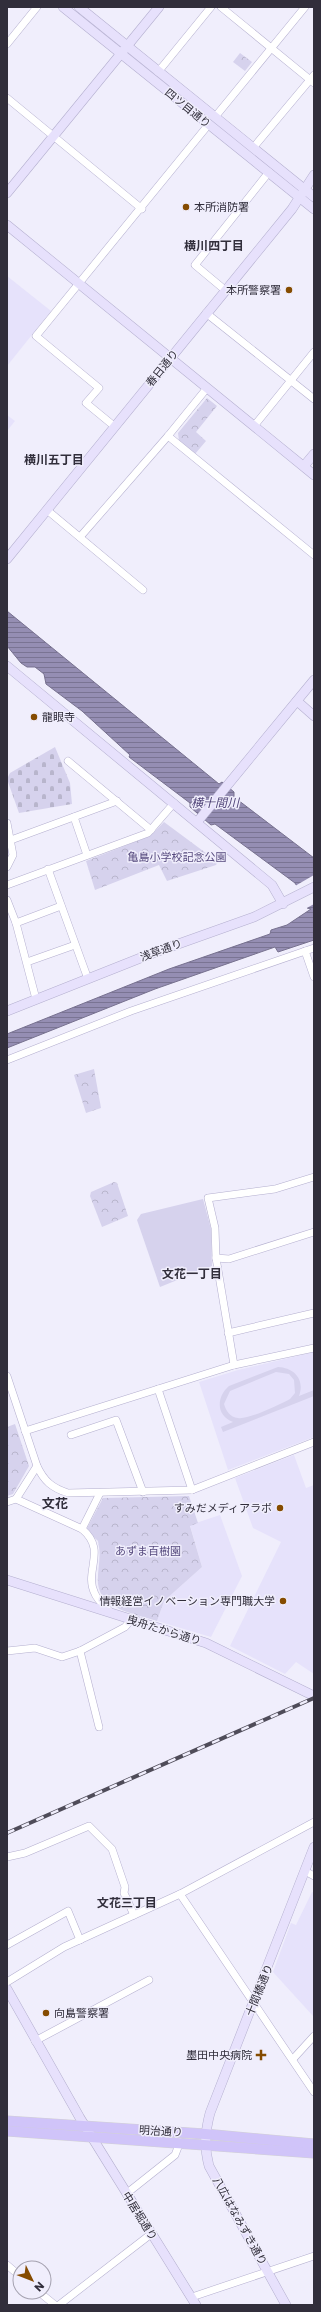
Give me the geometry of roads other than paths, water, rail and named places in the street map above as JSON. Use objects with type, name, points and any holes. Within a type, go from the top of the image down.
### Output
[{"type":"main road","name":"明治通り","points":[[7,2122],[86,2126],[314,2153]]},
{"type":"main road","name":"明治通り","points":[[7,2131],[180,2142],[205,2139],[314,2144]]},
{"type":"street","points":[[7,44],[37,7]]},
{"type":"street","name":"四ツ目通り","points":[[63,7],[121,54],[212,121],[253,148],[314,197]]},
{"type":"street","name":"四ツ目通り","points":[[79,7],[158,72],[269,172],[314,209]]},
{"type":"street","points":[[7,193],[159,7]]},
{"type":"street","points":[[158,72],[211,7]]},
{"type":"street","points":[[221,7],[271,48],[313,79],[253,148]]},
{"type":"street","points":[[114,426],[86,403],[99,388],[36,336],[142,209],[305,7]]},
{"type":"street","points":[[7,98],[142,209]]},
{"type":"street","points":[[225,290],[195,265],[269,172]]},
{"type":"street","name":"春日通り","points":[[7,559],[225,290],[299,197],[314,175]]},
{"type":"street","points":[[7,225],[314,475]]},
{"type":"street","points":[[206,313],[314,399]]},
{"type":"street","points":[[254,426],[314,352]]},
{"type":"street","points":[[80,537],[168,436],[207,388]]},
{"type":"street","points":[[168,436],[314,555]]},
{"type":"street","points":[[304,466],[314,454]]},
{"type":"street","points":[[47,510],[143,590]]},
{"type":"street","points":[[7,666],[174,803],[199,820],[272,885],[283,904]]},
{"type":"street","points":[[199,820],[314,680]]},
{"type":"street","points":[[297,701],[314,716]]},
{"type":"street","points":[[68,761],[151,830]]},
{"type":"street","points":[[11,840],[117,801]]},
{"type":"street","points":[[7,885],[151,830],[174,803]]},
{"type":"street","points":[[74,817],[87,855]]},
{"type":"street","points":[[7,823],[13,855],[7,867]]},
{"type":"street","points":[[48,870],[88,979]]},
{"type":"street","name":"浅草通り","points":[[7,1011],[283,904],[314,887]]},
{"type":"street","points":[[7,900],[16,923],[36,999]]},
{"type":"street","points":[[16,923],[61,906]]},
{"type":"street","points":[[27,962],[75,945]]},
{"type":"street","points":[[7,1060],[138,1008],[314,948]]},
{"type":"street","points":[[305,951],[314,977]]},
{"type":"street","points":[[234,1365],[216,1258],[215,1228],[208,1198],[275,1189],[314,1177]]},
{"type":"street","points":[[216,1258],[229,1259],[314,1232]]},
{"type":"street","points":[[228,1333],[314,1313]]},
{"type":"street","points":[[25,1430],[234,1365],[314,1348]]},
{"type":"street","points":[[7,1376],[37,1466],[43,1479],[61,1491],[68,1493],[192,1490],[314,1442]]},
{"type":"street","points":[[158,1389],[192,1490]]},
{"type":"street","points":[[71,1435],[116,1420],[143,1492]]},
{"type":"street","points":[[7,1502],[16,1499],[37,1466]]},
{"type":"street","points":[[82,1529],[100,1493]]},
{"type":"street","points":[[16,1499],[82,1529],[90,1536],[95,1546],[93,1583],[95,1593],[111,1613]]},
{"type":"street","name":"曳舟たから通り","points":[[7,1580],[206,1643],[312,1693]]},
{"type":"street","points":[[7,1651],[35,1648],[62,1657],[80,1651],[125,1627],[130,1624],[131,1620]]},
{"type":"street","points":[[80,1651],[99,1727]]},
{"type":"street","points":[[7,1982],[64,1947],[180,1894],[314,1822]]},
{"type":"street","points":[[7,1857],[25,1853],[89,1826],[112,1849],[125,1887],[124,1893],[134,1916]]},
{"type":"street","name":"十間橋通り","points":[[205,2139],[210,2113],[314,1847]]},
{"type":"street","points":[[305,1870],[314,1876]]},
{"type":"street","points":[[180,1894],[314,2092]]},
{"type":"street","points":[[7,1945],[68,1911],[80,1940]]},
{"type":"street","points":[[35,2041],[149,1980]]},
{"type":"street","name":"中居堀通り","points":[[7,1989],[35,2041],[126,2194],[194,2301]]},
{"type":"street","points":[[293,2060],[314,2036]]},
{"type":"street","name":"八広はなみずき通り","points":[[205,2139],[209,2166],[286,2305]]},
{"type":"street","points":[[126,2194],[175,2154],[180,2142]]},
{"type":"street","points":[[59,2305],[151,2234]]},
{"type":"street","points":[[194,2301],[314,2256]]},
{"type":"water","name":"横十間川","points":[[7,611],[219,784],[222,782],[234,792],[234,797],[314,858],[314,940],[278,952],[275,947],[155,989],[7,1048],[7,1034],[169,969],[270,934],[271,930],[287,925],[311,909],[307,908],[303,896],[295,883],[215,824],[211,825],[190,807],[190,803],[129,757],[130,755],[82,711],[46,684],[44,674],[35,667],[27,667],[21,663],[7,646]]},
{"type":"railway","points":[[7,1833],[314,1698]]},
{"type":"place","name":"本所消防署","points":[[186,207]]},
{"type":"place","name":"本所警察署","points":[[289,290]]},
{"type":"place","name":"龍眼寺","points":[[34,717]]},
{"type":"place","name":"すみだメディアラボ","points":[[280,1508]]},
{"type":"place","name":"情報経営イノベーション専門職大学","points":[[283,1601]]},
{"type":"place","name":"向島警察署","points":[[46,2013]]},
{"type":"place","name":"墨田中央病院","points":[[261,2055]]},
{"type":"district","name":"横川四丁目","points":[[214,246]]},
{"type":"district","name":"横川五丁目","points":[[54,460]]},
{"type":"district","name":"文花一丁目","points":[[192,1274]]},
{"type":"district","name":"文花","points":[[55,1503]]},
{"type":"district","name":"文花三丁目","points":[[127,1903]]},
{"type":"park label","name":"亀島小学校記念公園","points":[[177,857]]},
{"type":"park label","name":"あずま百樹園","points":[[148,1551]]}]
